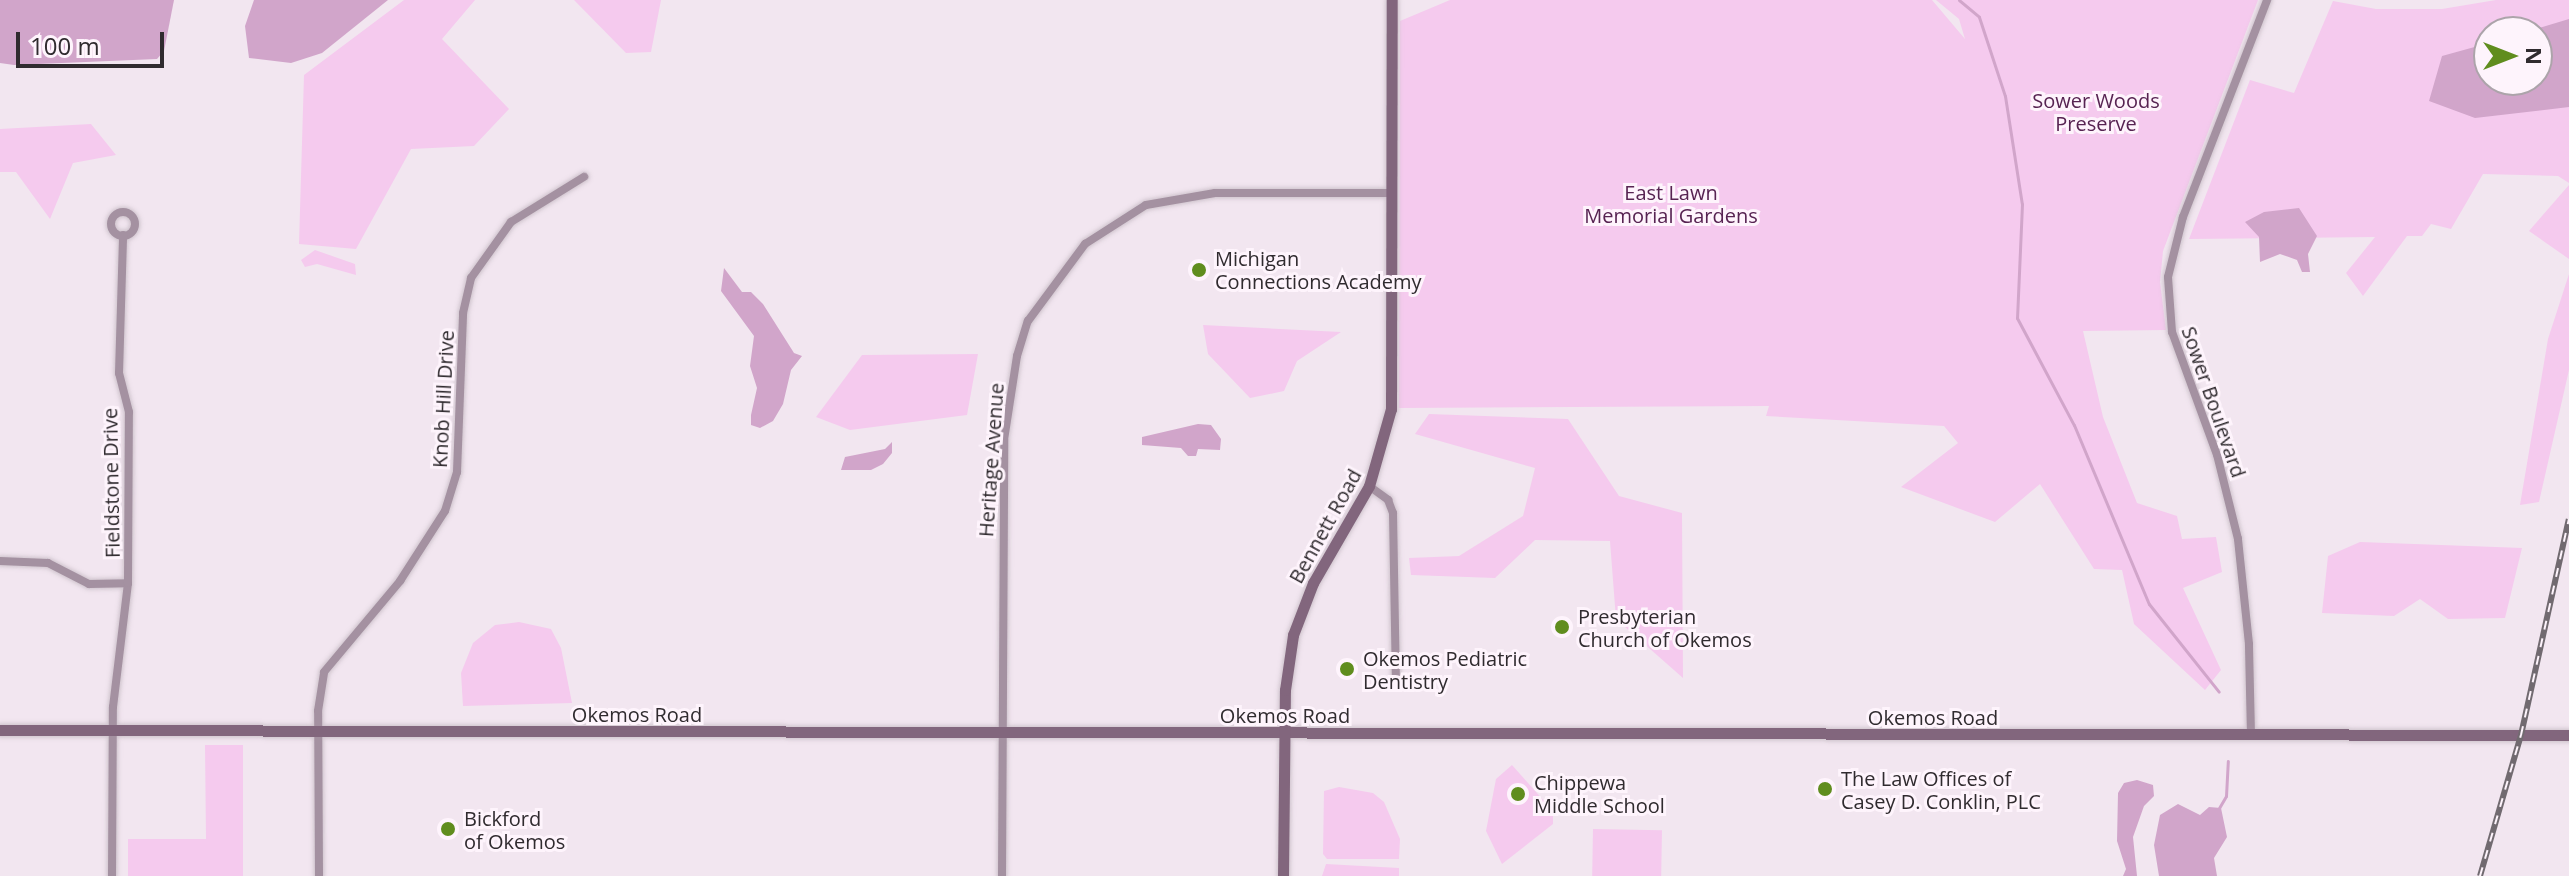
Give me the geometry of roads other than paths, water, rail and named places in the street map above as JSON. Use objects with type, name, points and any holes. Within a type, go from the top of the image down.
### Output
[{"type":"main road","name":"Bennett Road","points":[[1283,876],[1287,669],[1297,621],[1313,583],[1369,486],[1385,440],[1393,391],[1392,0]]},
{"type":"main road","name":"Okemos Road","points":[[0,730],[2569,735]]},
{"type":"street","name":"Sower Boulevard","points":[[2251,735],[2249,644],[2238,539],[2217,455],[2172,332],[2168,277],[2183,217],[2267,0]]},
{"type":"street","name":"Knob Hill Drive","points":[[319,876],[318,731],[324,672],[400,581],[452,493],[460,447],[463,313],[471,278],[511,222],[584,177]]},
{"type":"street","name":"Heritage Avenue","points":[[1002,876],[1000,539],[1009,404],[1028,321],[1063,267],[1108,226],[1146,205],[1179,197],[1393,193]]},
{"type":"street","name":"Fieldstone Drive","points":[[112,876],[112,730],[128,583],[129,412],[119,373],[123,235]]},
{"type":"street","points":[[1369,486],[1388,500],[1393,513],[1396,678]]},
{"type":"street","points":[[0,561],[48,563],[89,584],[128,583]]},
{"type":"waterway","points":[[1959,0],[1979,17],[2005,96],[2022,204],[2017,318],[2074,425],[2149,604],[2219,692]]},
{"type":"waterway","points":[[2219,808],[2226,796],[2228,761]]},
{"type":"railway","points":[[2480,876],[2521,735],[2569,519]]},
{"type":"place","name":"Michigan Connections Academy","points":[[1199,270]]},
{"type":"place","name":"Presbyterian Church of Okemos","points":[[1562,627]]},
{"type":"place","name":"Okemos Pediatric Dentistry","points":[[1347,669]]},
{"type":"place","name":"The Law Offices of Casey D. Conklin, PLC","points":[[1825,789]]},
{"type":"place","name":"Chippewa Middle School","points":[[1518,794]]},
{"type":"place","name":"Bickford of Okemos","points":[[448,829]]},
{"type":"park label","name":"Sower Woods Preserve","points":[[2096,112]]},
{"type":"park label","name":"East Lawn Memorial Gardens","points":[[1671,204]]}]
